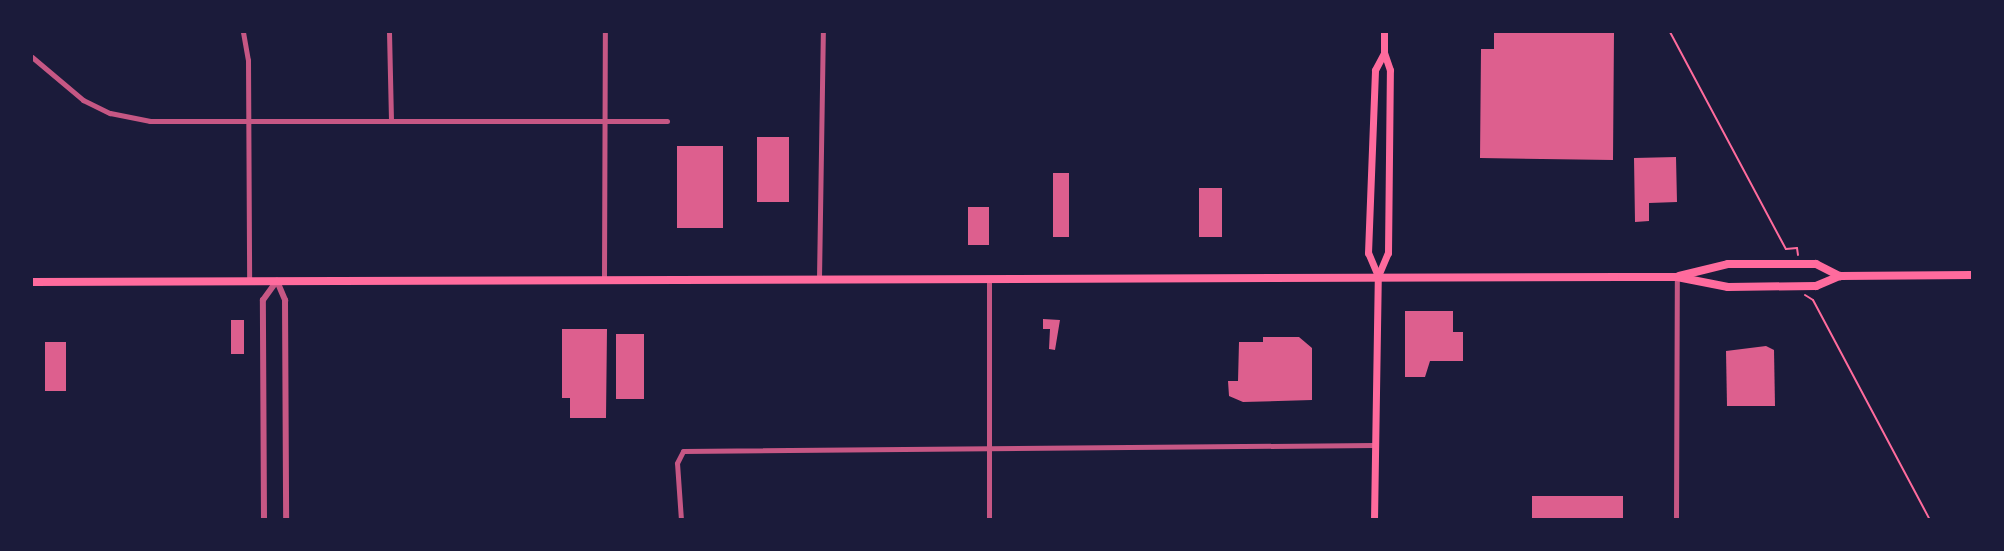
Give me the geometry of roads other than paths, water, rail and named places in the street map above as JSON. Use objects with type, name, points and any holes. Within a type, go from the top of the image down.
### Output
[{"type":"main road","points":[[1374,520],[1378,276],[1388,253],[1390,70],[1384,53],[1384,32]]},
{"type":"main road","points":[[1378,276],[1368,253],[1375,71],[1384,53]]},
{"type":"main road","points":[[1677,277],[1728,264],[1816,264],[1840,276]]},
{"type":"main road","points":[[32,282],[1378,276],[1677,277],[1728,287],[1816,286],[1840,276],[1972,275]]},
{"type":"street","points":[[243,32],[248,60],[249,281]]},
{"type":"street","points":[[389,32],[391,121]]},
{"type":"street","points":[[604,279],[606,32]]},
{"type":"street","points":[[819,278],[823,32]]},
{"type":"street","points":[[32,57],[83,100],[110,113],[150,121],[247,124],[667,121]]},
{"type":"street","points":[[1676,520],[1677,277]]},
{"type":"street","points":[[989,278],[989,520]]},
{"type":"street","points":[[264,520],[263,300],[277,281]]},
{"type":"street","points":[[277,281],[285,300],[286,520]]},
{"type":"street","points":[[681,520],[677,463],[683,451],[1374,445]]}]
